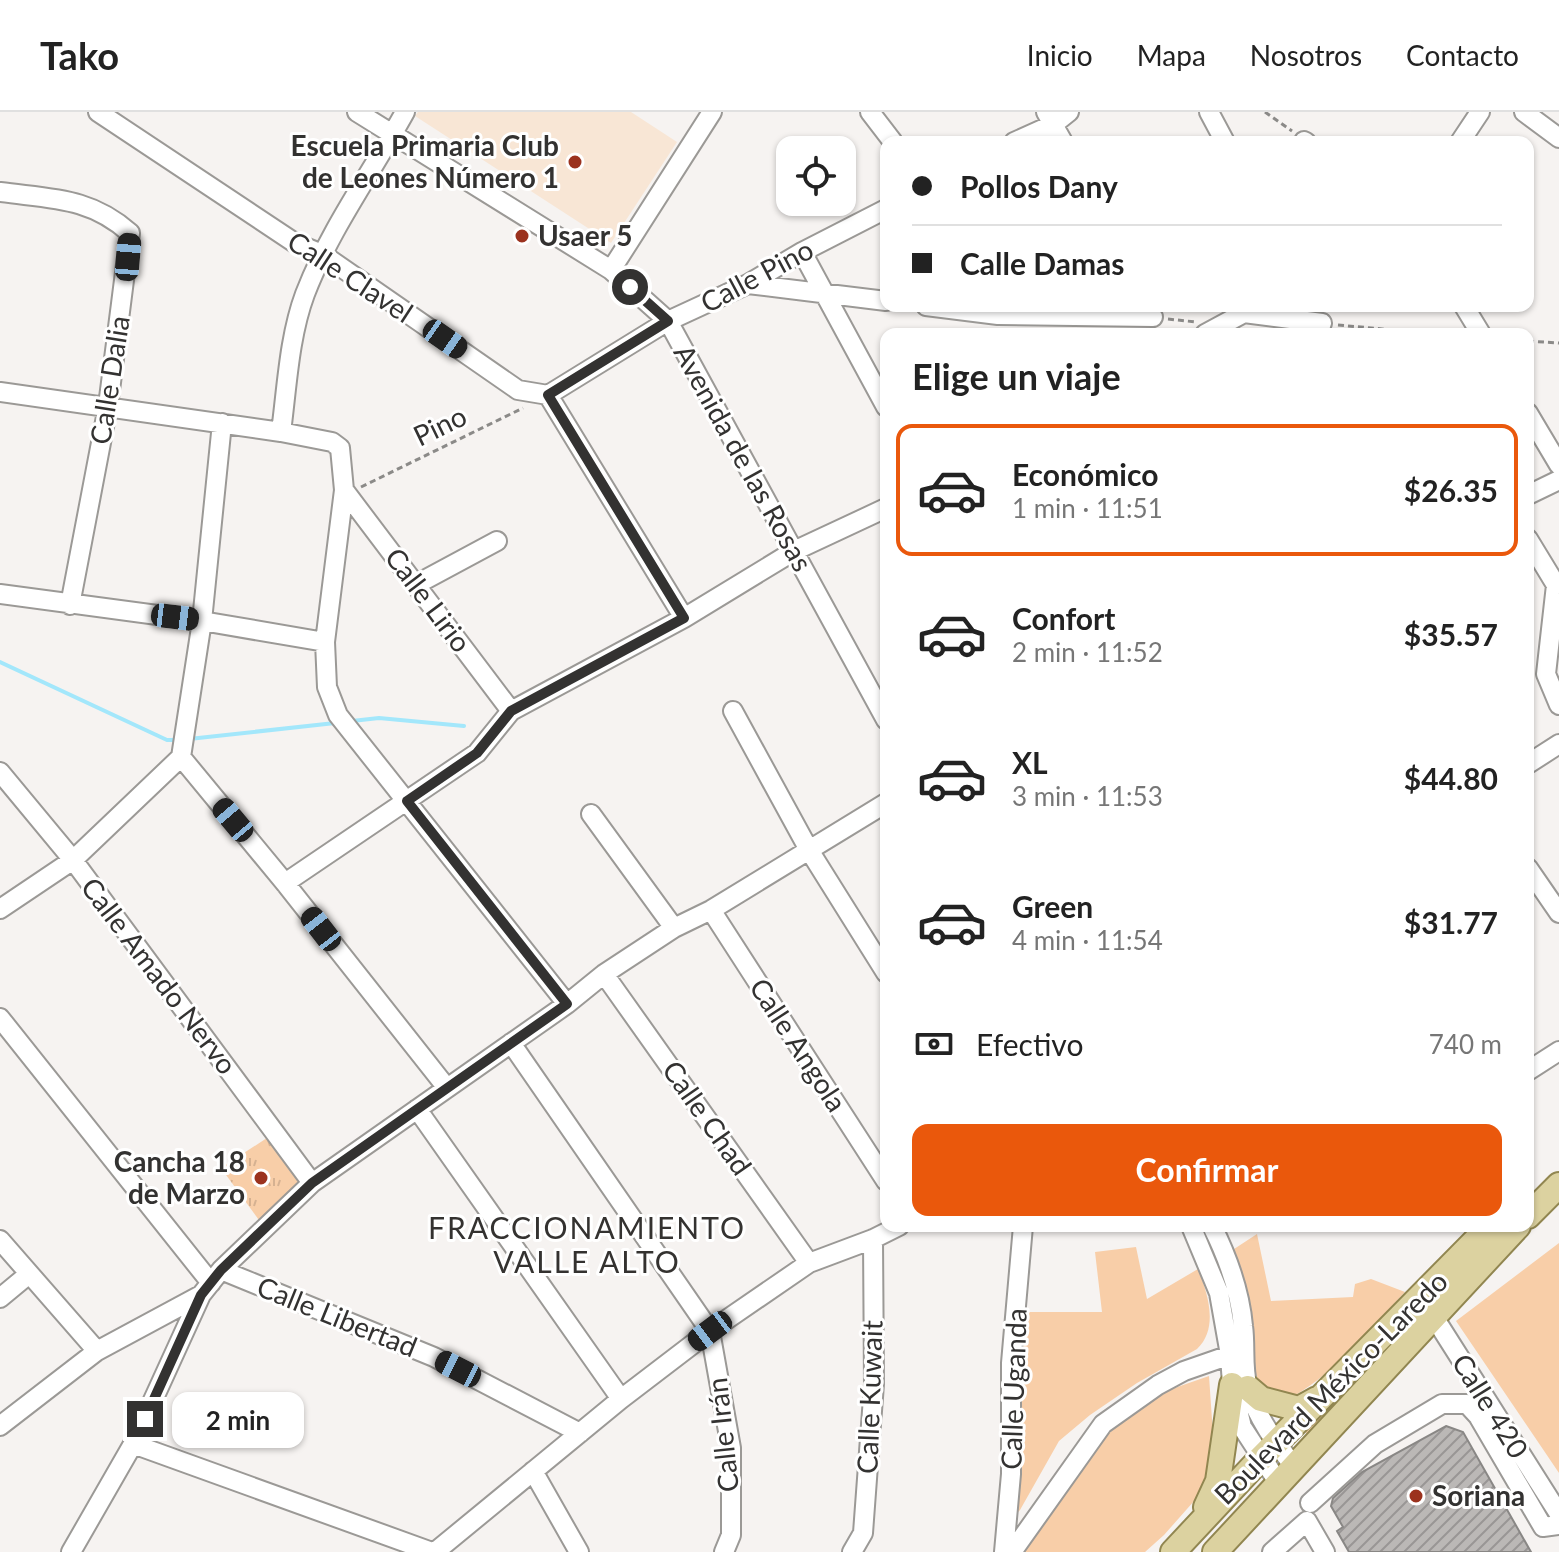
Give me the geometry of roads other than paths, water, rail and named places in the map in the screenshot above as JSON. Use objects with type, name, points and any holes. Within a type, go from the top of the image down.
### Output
[{"type":"main road","points":[[1534,1191],[1559,1172]]},
{"type":"main road","points":[[1534,1210],[1559,1185]]},
{"type":"main road","name":"Boulevard México-Laredo","points":[[1215,1552],[1286,1475],[1427,1307],[1501,1232]]},
{"type":"main road","name":"Boulevard México-Laredo","points":[[1173,1552],[1322,1395],[1427,1307]]},
{"type":"main road","points":[[1199,1523],[1218,1481],[1240,1386],[1261,1399],[1299,1409],[1322,1395]]},
{"type":"street","name":"Calle Clavel","points":[[98,112],[295,243],[322,254],[518,390],[548,395]]},
{"type":"street","name":"Avenida de las Rosas","points":[[357,112],[611,270],[668,321],[880,709]]},
{"type":"street","points":[[281,432],[304,296],[322,254],[405,112]]},
{"type":"street","points":[[611,270],[712,112]]},
{"type":"street","points":[[870,112],[888,136]]},
{"type":"street","points":[[1209,112],[1222,136]]},
{"type":"street","points":[[1464,136],[1480,112]]},
{"type":"street","points":[[1524,112],[1559,138]]},
{"type":"street","points":[[1024,136],[1056,116],[1061,136]]},
{"type":"street","name":"Calle Dalia","points":[[0,192],[83,204],[113,218],[130,233],[108,406],[70,605]]},
{"type":"street","name":"Calle Pino","points":[[548,395],[668,321],[748,284],[880,212]]},
{"type":"street","points":[[802,252],[880,396]]},
{"type":"street","points":[[748,284],[880,300]]},
{"type":"street","points":[[1217,328],[1245,312]]},
{"type":"street","points":[[1261,312],[1321,328]]},
{"type":"street","points":[[0,392],[281,432],[332,442],[340,448],[347,492],[325,642],[327,687],[338,715],[567,1004]]},
{"type":"street","points":[[548,395],[684,618]]},
{"type":"street","points":[[0,909],[73,860],[181,757],[202,621],[222,423]]},
{"type":"street","points":[[1534,423],[1559,465]]},
{"type":"street","points":[[1534,492],[1559,480]]},
{"type":"street","name":"Calle Lirio","points":[[347,492],[511,711]]},
{"type":"street","points":[[285,883],[477,753],[511,711],[684,618],[794,551],[880,511]]},
{"type":"street","points":[[417,584],[497,541]]},
{"type":"street","points":[[1534,548],[1558,586],[1546,674],[1559,705]]},
{"type":"street","points":[[0,594],[202,621],[325,642]]},
{"type":"street","points":[[733,711],[809,850],[880,963]]},
{"type":"street","points":[[1534,760],[1559,744]]},
{"type":"street","points":[[181,757],[447,1088]]},
{"type":"street","name":"Calle Amado Nervo","points":[[0,772],[73,860],[312,1183]]},
{"type":"street","points":[[0,1426],[97,1351],[211,1283],[312,1183],[567,1004],[604,974],[674,928],[711,910],[880,807]]},
{"type":"street","points":[[591,814],[674,928]]},
{"type":"street","points":[[1534,877],[1559,913]]},
{"type":"street","name":"Calle Angola","points":[[711,910],[880,1172]]},
{"type":"street","name":"Calle Chad","points":[[604,974],[809,1263]]},
{"type":"street","points":[[0,1018],[211,1283]]},
{"type":"street","name":"Calle Irán","points":[[511,1043],[710,1331],[731,1448],[731,1535],[724,1552]]},
{"type":"street","points":[[1534,1067],[1559,1051]]},
{"type":"street","points":[[417,1109],[621,1399]]},
{"type":"street","points":[[133,1444],[434,1552],[621,1399],[710,1331],[809,1263],[887,1232]]},
{"type":"street","name":"Calle Uganda","points":[[1004,1552],[1011,1474],[1011,1363],[1022,1232]]},
{"type":"street","points":[[1194,1232],[1219,1293],[1230,1355],[1240,1386],[1264,1424],[1268,1451],[1286,1475]]},
{"type":"street","points":[[1214,1232],[1239,1293],[1244,1329],[1240,1386]]},
{"type":"street","name":"Calle Kuwait","points":[[852,1552],[863,1533],[874,1384],[873,1239]]},
{"type":"street","points":[[0,1240],[97,1351]]},
{"type":"street","points":[[0,1298],[29,1274]]},
{"type":"street","points":[[71,1552],[133,1444],[211,1283]]},
{"type":"street","name":"Calle Libertad","points":[[211,1283],[434,1357],[580,1433]]},
{"type":"street","name":"Calle 420","points":[[1427,1307],[1559,1514]]},
{"type":"street","points":[[1012,1552],[1103,1424],[1158,1385],[1184,1371],[1230,1355]]},
{"type":"street","points":[[1310,1503],[1375,1444],[1442,1404],[1467,1404],[1478,1416],[1543,1527],[1559,1525]]},
{"type":"street","points":[[533,1471],[579,1552]]},
{"type":"street","points":[[1272,1552],[1307,1521],[1325,1552]]},
{"type":"waterway","points":[[0,662],[167,740],[180,740]]},
{"type":"waterway","points":[[352,721],[379,718],[464,726]]},
{"type":"waterway","points":[[189,739],[335,723]]},
{"type":"place","name":"Escuela Primaria Club de Leones Número 1","points":[[575,162]]},
{"type":"place","name":"Usaer 5","points":[[522,236]]},
{"type":"place","name":"Cancha 18 de Marzo","points":[[261,1178]]},
{"type":"place","name":"Soriana","points":[[1416,1496]]},
{"type":"district","name":"FRACCIONAMIENTO VALLE ALTO","points":[[587,1246]]}]
